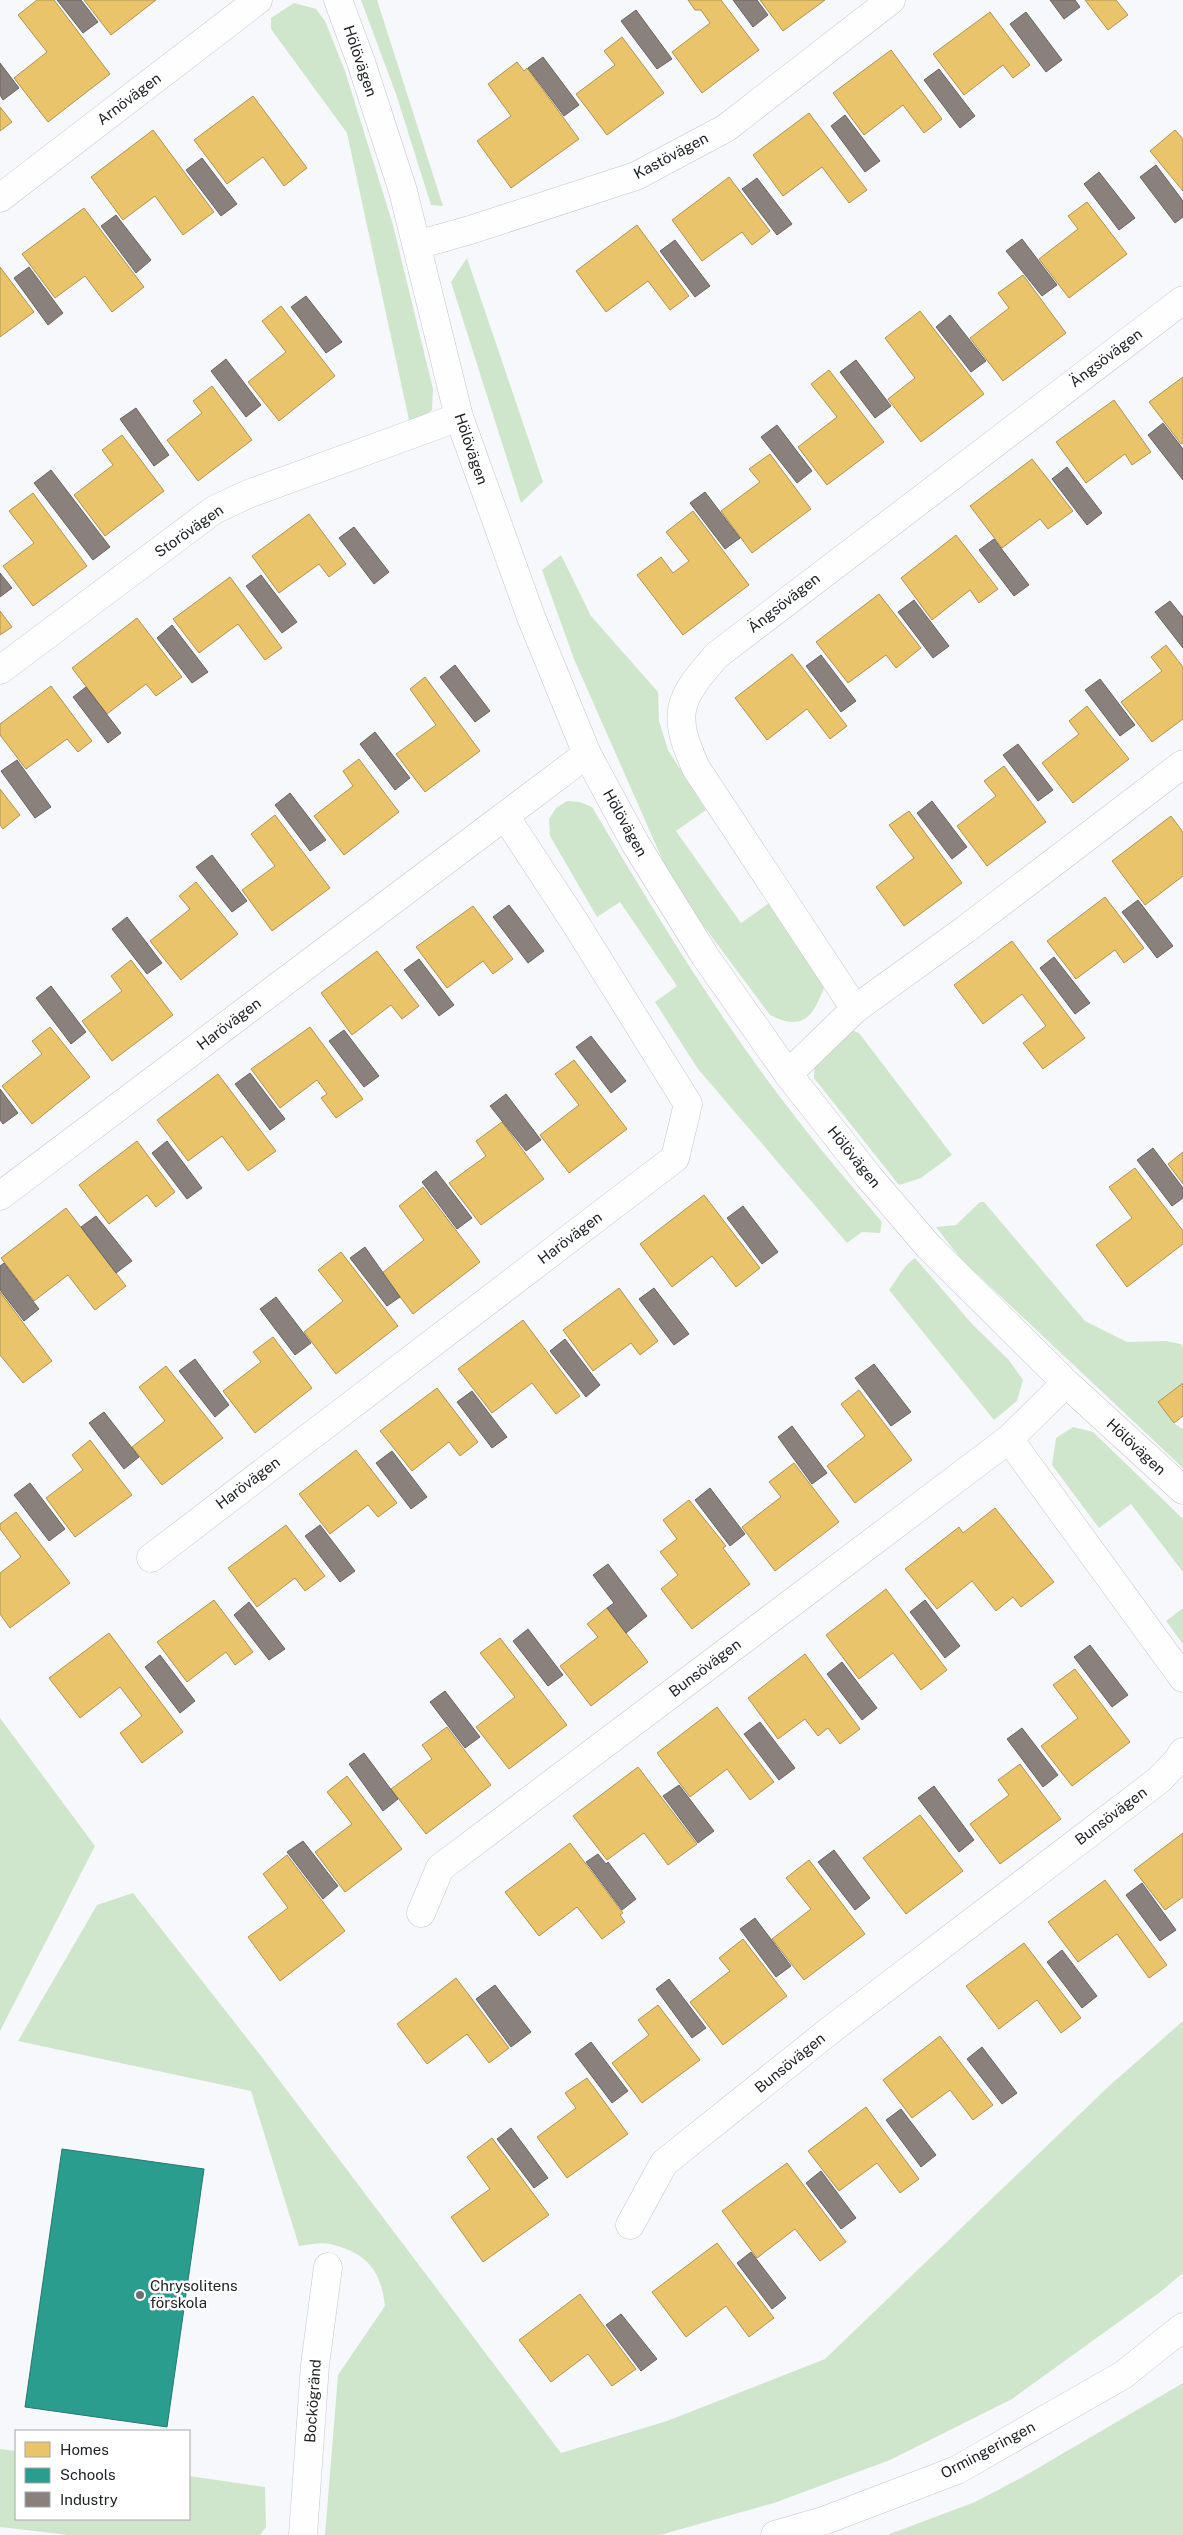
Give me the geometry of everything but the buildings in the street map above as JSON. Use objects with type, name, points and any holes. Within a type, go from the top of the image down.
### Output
[{"type":"street","name":"Arnövägen","points":[[0,198],[258,0]]},
{"type":"street","name":"Hölövägen","points":[[338,0],[361,62],[403,191],[459,417],[531,617],[587,754],[636,843],[704,956],[788,1074],[869,1177],[929,1247],[1066,1383],[1183,1490]]},
{"type":"street","name":"Kastövägen","points":[[417,245],[470,230],[636,176],[726,128],[890,0]]},
{"type":"street","name":"Ängsövägen","points":[[855,1009],[696,768],[684,740],[681,719],[684,697],[697,677],[717,655],[1183,300]]},
{"type":"street","name":"Storövägen","points":[[0,670],[214,510],[248,494],[459,417]]},
{"type":"street","name":"Harövägen","points":[[0,1196],[587,754]]},
{"type":"street","points":[[788,1074],[855,1009],[966,929],[1183,764]]},
{"type":"street","name":"Harövägen","points":[[151,1558],[675,1158],[688,1104],[574,921],[505,816]]},
{"type":"street","name":"Bunsövägen","points":[[421,1913],[440,1868],[1009,1439],[1066,1383]]},
{"type":"street","points":[[1009,1439],[1183,1678]]},
{"type":"street","name":"Bunsövägen","points":[[630,2225],[664,2163],[833,2028],[1159,1780],[1183,1752]]},
{"type":"street","name":"Bockögränd","points":[[304,2535],[315,2365],[328,2267]]},
{"type":"street","name":"Ormingeringen","points":[[775,2535],[823,2521],[957,2470],[1123,2375],[1183,2327]]},
{"type":"green space","points":[[361,0],[377,0],[443,206],[431,205],[396,94]]},
{"type":"green space","points":[[294,3],[316,9],[325,21],[345,71],[393,225],[433,389],[432,410],[423,417],[409,420],[347,133],[271,29],[271,18]]},
{"type":"green space","points":[[467,258],[543,482],[521,503],[451,282]]},
{"type":"green space","points":[[561,555],[591,616],[658,692],[659,721],[668,750],[706,810],[676,831],[741,923],[772,901],[825,985],[817,1004],[806,1018],[792,1022],[770,1015],[674,886],[574,659],[542,570]]},
{"type":"green space","points":[[567,801],[580,802],[592,807],[665,928],[717,1008],[800,1123],[882,1222],[880,1233],[862,1232],[847,1243],[698,1069],[655,1002],[677,986],[620,902],[597,917],[550,836],[549,819],[556,808]]},
{"type":"green space","points":[[848,1029],[859,1033],[952,1155],[921,1178],[899,1185],[814,1078],[816,1063],[824,1050]]},
{"type":"green space","points":[[980,1202],[984,1202],[1085,1321],[1127,1342],[1166,1341],[1181,1344],[1183,1348],[1183,1383],[1158,1402],[1174,1423],[1183,1429],[1183,1468],[961,1259],[936,1227],[956,1225]]},
{"type":"green space","points":[[915,1258],[973,1325],[1008,1359],[1023,1380],[1017,1401],[994,1420],[889,1290],[904,1269]]},
{"type":"green space","points":[[1073,1427],[1093,1432],[1183,1519],[1183,1572],[1131,1504],[1099,1528],[1052,1465],[1056,1438]]},
{"type":"green space","points":[[1183,1608],[1183,1644],[1166,1621]]},
{"type":"green space","points":[[0,1718],[95,1846],[0,2031]]},
{"type":"green space","points":[[133,1893],[261,2056],[561,2453],[667,2421],[825,2359],[1109,2086],[1183,2021],[1183,2273],[1159,2293],[1012,2399],[890,2460],[774,2503],[660,2535],[325,2535],[338,2375],[385,2306],[376,2273],[363,2258],[343,2248],[326,2243],[299,2246],[251,2091],[18,2041],[97,1905]]},
{"type":"green space","points":[[1183,2383],[1183,2535],[887,2535],[975,2502],[1021,2478]]},
{"type":"green space","points":[[0,2449],[15,2451],[15,2520],[190,2520],[190,2476],[265,2487],[266,2527],[260,2535],[69,2535],[0,2527]]},
{"type":"place","name":"Chrysolitens förskola","points":[[140,2295]]}]
